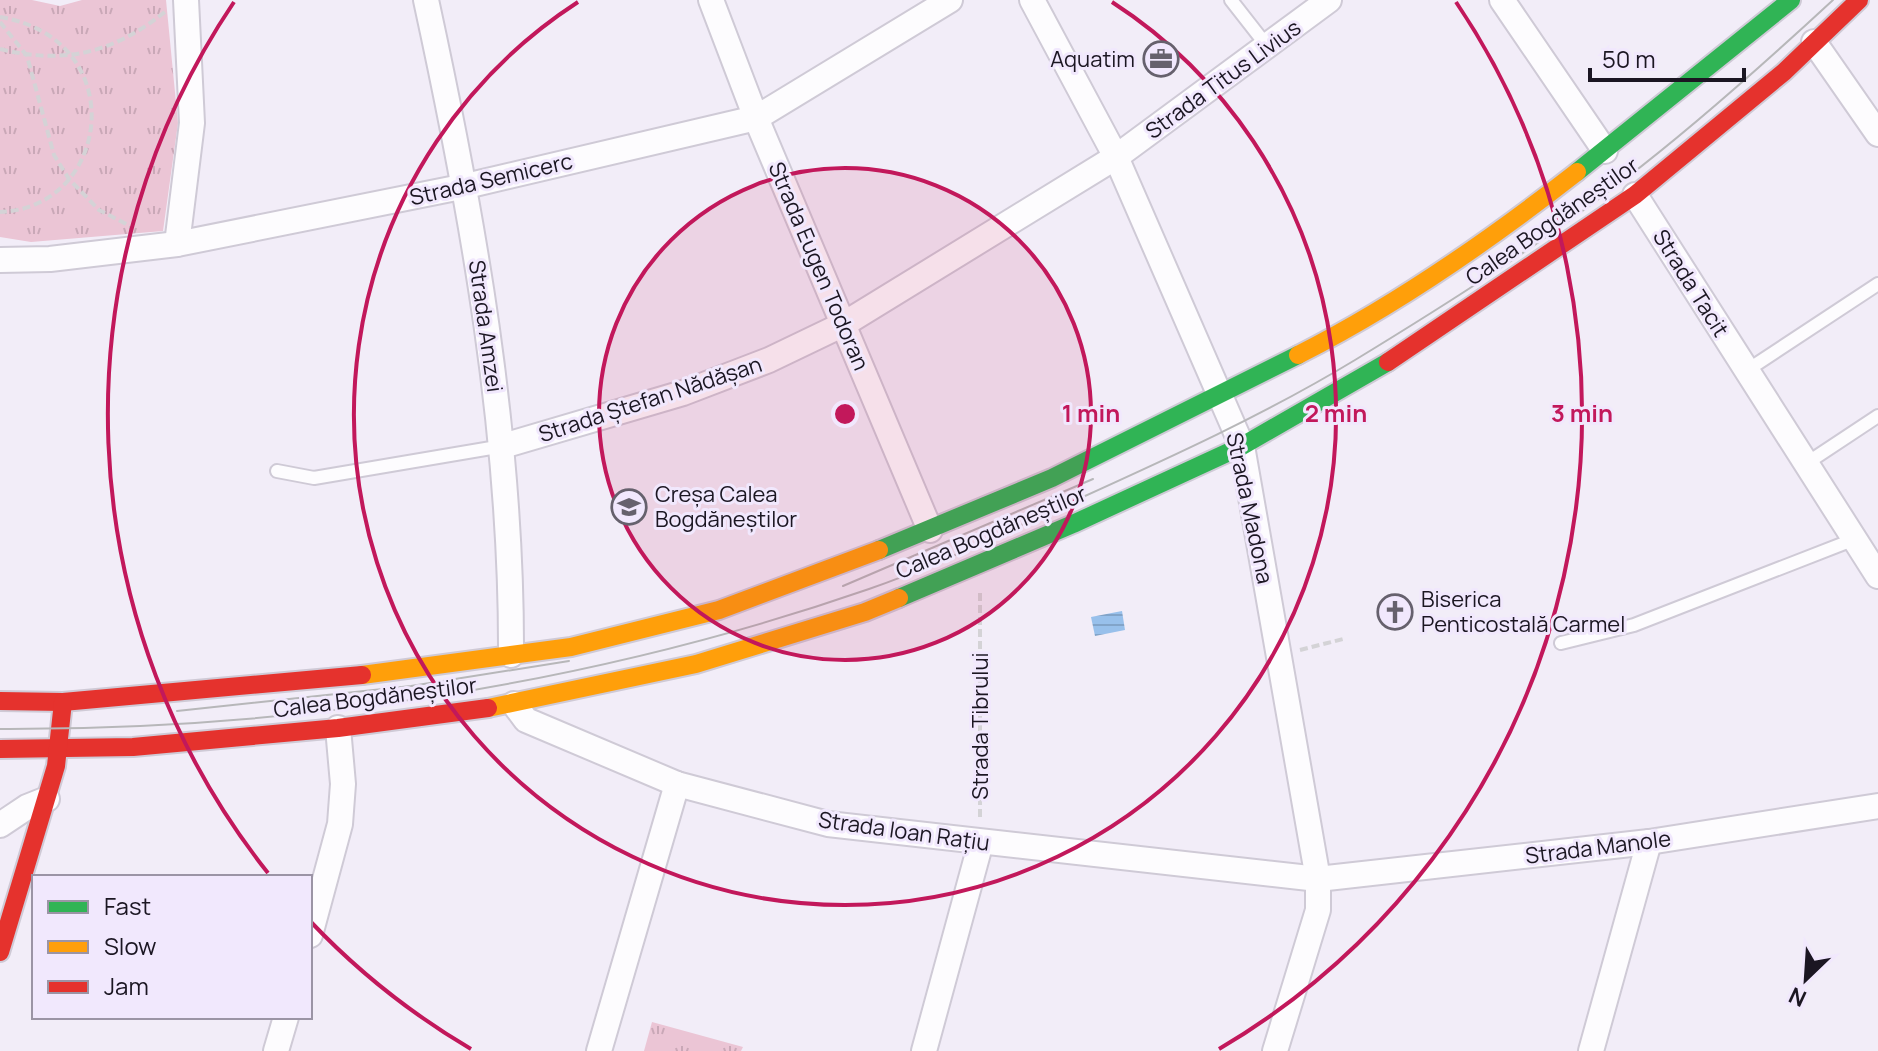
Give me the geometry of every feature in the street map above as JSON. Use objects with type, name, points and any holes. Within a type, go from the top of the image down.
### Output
[{"type":"main road","name":"Calea Bogdăneștilor","points":[[0,701],[63,702],[376,676],[571,647],[719,610],[930,530],[1052,478],[1352,328],[1517,219],[1791,0]]},
{"type":"main road","name":"Calea Bogdăneștilor","points":[[0,749],[59,751],[338,728],[514,704],[696,664],[865,612],[1073,524],[1242,446],[1402,354],[1635,195],[1784,72],[1859,0]]},
{"type":"main road","points":[[0,952],[47,799],[59,751],[63,702]]},
{"type":"street","name":"Strada Amzei","points":[[426,0],[466,186],[503,446],[511,655]]},
{"type":"street","name":"Strada Eugen Todoran","points":[[711,0],[756,118],[930,530]]},
{"type":"street","name":"Strada Semicerc","points":[[0,260],[50,259],[177,244],[466,186],[756,118],[950,0]]},
{"type":"street","name":"Strada Madona","points":[[1032,0],[1116,157],[1242,446],[1318,879],[1318,910],[1275,1051]]},
{"type":"street","name":"Strada Titus Livius","points":[[1116,157],[1329,0]]},
{"type":"street","points":[[1502,0],[1605,151]]},
{"type":"street","points":[[177,244],[192,123],[180,3]]},
{"type":"street","points":[[1814,42],[1878,134]]},
{"type":"street","name":"Strada Ștefan Nădășan","points":[[503,446],[683,393],[769,360],[844,324],[1116,157]]},
{"type":"street","name":"Strada Tacit","points":[[1635,195],[1878,576]]},
{"type":"street","name":"Strada Ioan Rațiu","points":[[514,704],[526,720],[677,784],[828,824],[1318,879]]},
{"type":"street","points":[[312,928],[337,844],[341,815],[343,784],[338,728]]},
{"type":"street","points":[[599,1051],[677,784]]},
{"type":"street","points":[[0,825],[27,807],[47,799]]},
{"type":"street","name":"Strada Manole","points":[[1318,879],[1649,842],[1878,806]]},
{"type":"street","points":[[924,1051],[981,842]]},
{"type":"street","points":[[1591,1051],[1649,842]]},
{"type":"street","points":[[276,1051],[285,1019]]},
{"type":"lane","points":[[1231,0],[1267,46]]},
{"type":"lane","points":[[1746,371],[1878,284]]},
{"type":"lane","points":[[1807,463],[1878,416]]},
{"type":"lane","name":"Strada Ștefan Nădășan","points":[[277,471],[314,478],[503,446]]},
{"type":"lane","points":[[1561,643],[1634,625],[1855,539]]},
{"type":"path","points":[[0,49],[27,56],[74,56],[142,31],[180,3]]},
{"type":"path","points":[[0,20],[25,21],[52,35],[74,56],[89,86],[93,118],[86,151],[69,179],[40,202],[0,212]]},
{"type":"path","points":[[0,20],[27,56],[54,155],[69,179],[99,210],[142,233]]},
{"type":"path","name":"Strada Tibrului","points":[[980,586],[981,842]]},
{"type":"path","points":[[1279,656],[1343,639]]},
{"type":"green space","points":[[0,0],[32,0],[60,6],[82,0],[166,0],[178,123],[163,231],[31,242],[0,237]]},
{"type":"green space","points":[[652,1022],[743,1047],[741,1051],[644,1051]]},
{"type":"water","points":[[1122,611],[1125,630],[1095,636],[1091,617]]},
{"type":"tram line","points":[[0,729],[220,721],[331,710],[550,676],[658,652],[764,623],[921,569],[1252,417],[1321,380],[1424,317],[1526,251],[1625,179],[1731,92],[1833,0]]},
{"type":"tram line","points":[[843,586],[1093,479]]},
{"type":"tram line","points":[[177,711],[411,686],[569,661]]},
{"type":"traffic: fast","points":[[1577,172],[1791,0]]},
{"type":"traffic: fast","points":[[879,550],[1052,478],[1298,355]]},
{"type":"traffic: fast","points":[[899,598],[1073,524],[1242,446],[1388,362]]},
{"type":"traffic: slow","points":[[1298,355],[1371,315],[1442,270],[1577,172]]},
{"type":"traffic: slow","points":[[362,675],[571,647],[719,610],[879,550]]},
{"type":"traffic: slow","points":[[488,708],[696,664],[865,612],[899,598]]},
{"type":"traffic: jam","points":[[1388,362],[1635,195],[1784,72],[1859,0]]},
{"type":"traffic: jam","points":[[0,701],[63,702],[362,675]]},
{"type":"traffic: jam","points":[[0,952],[56,766],[63,702]]},
{"type":"traffic: jam","points":[[0,749],[133,747],[338,728],[488,708]]},
{"type":"place","name":"Aquatim","points":[[1161,59]]},
{"type":"place","name":"Creșa Calea Bogdăneștilor","points":[[629,507]]},
{"type":"place","name":"Biserica Penticostală Carmel","points":[[1395,612]]}]
